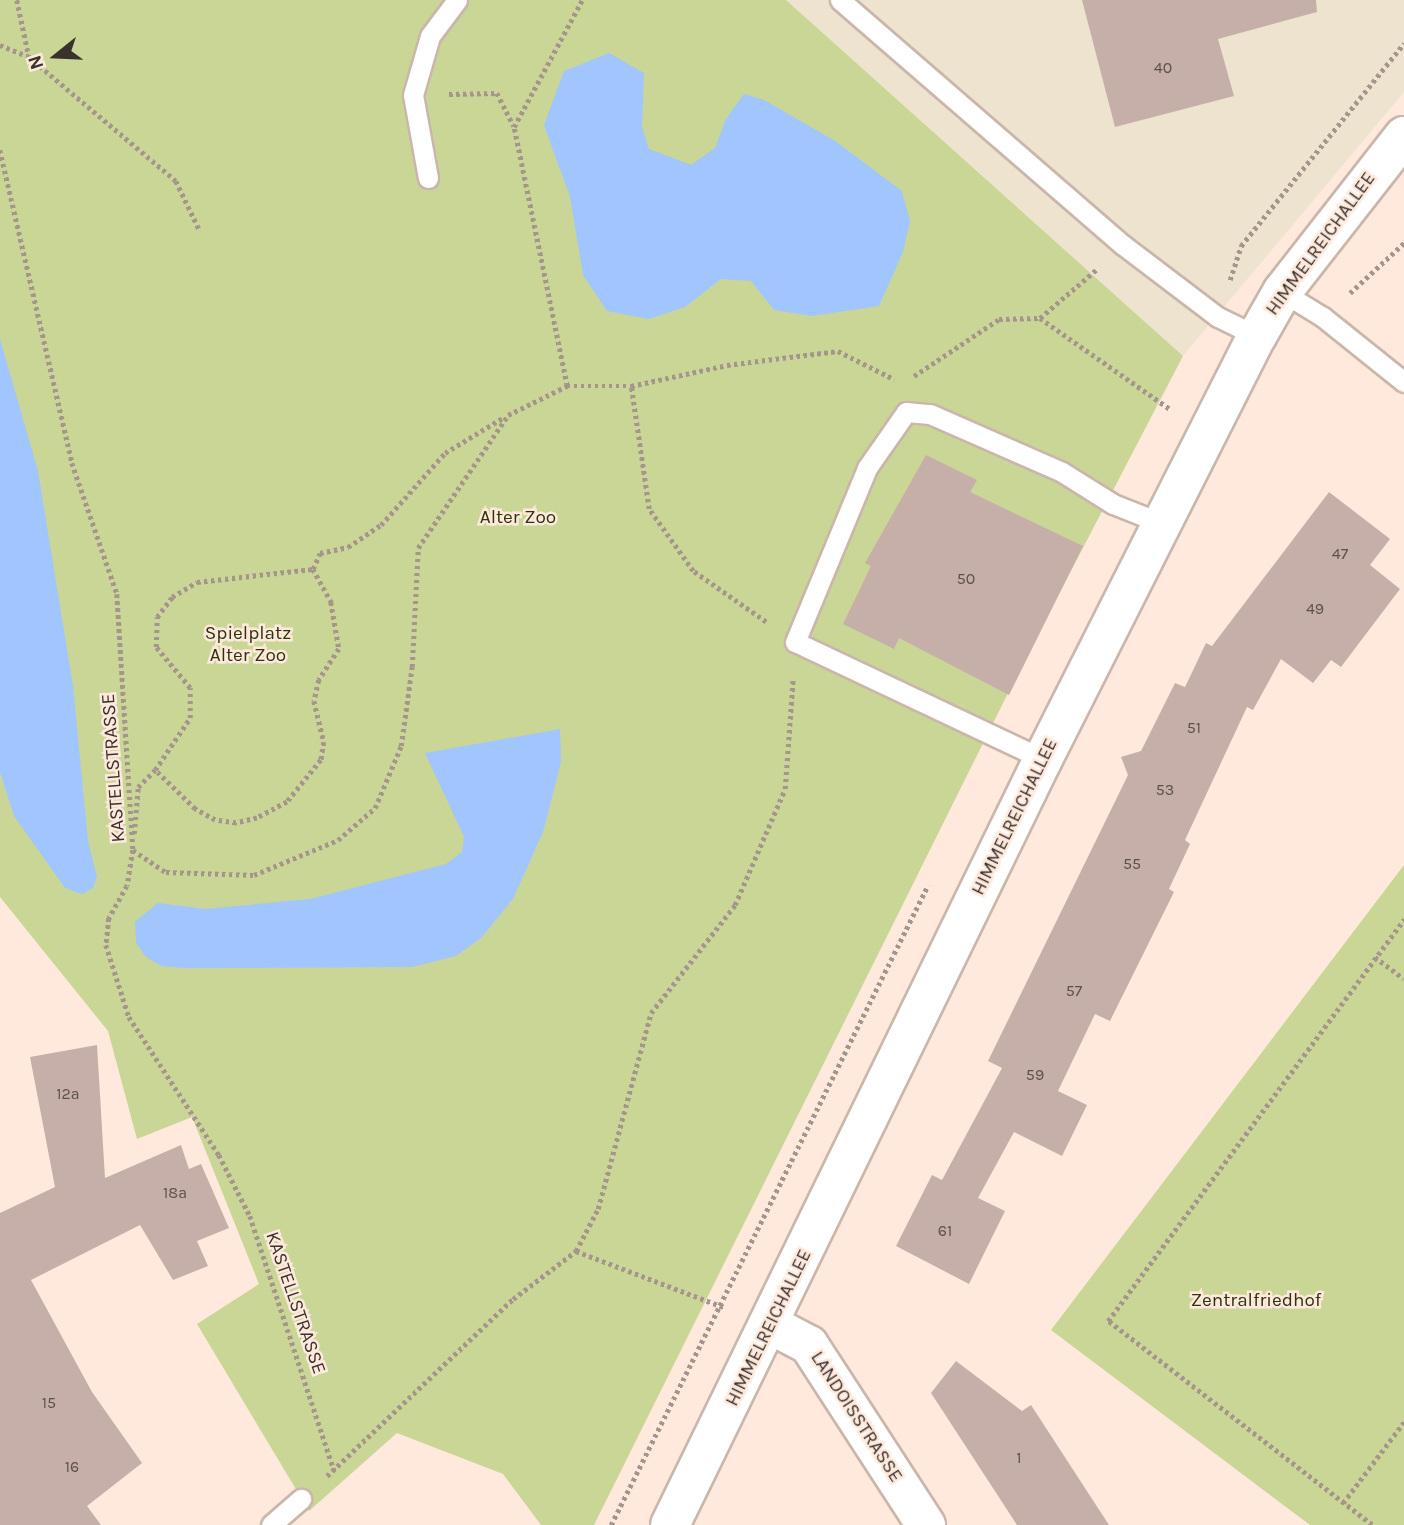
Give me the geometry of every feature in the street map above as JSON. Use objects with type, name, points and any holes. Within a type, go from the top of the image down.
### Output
[{"type":"street","name":"HIMMELREICHALLEE","points":[[670,1525],[771,1325],[1043,759],[1256,336],[1282,292],[1404,136]]},
{"type":"street","name":"LANDOISSTRASSE","points":[[771,1325],[809,1345],[926,1525]]},
{"type":"lane","points":[[428,178],[414,95],[430,36],[457,0]]},
{"type":"lane","points":[[840,0],[1124,245],[1218,317],[1256,336]]},
{"type":"lane","points":[[1282,292],[1323,317],[1404,382]]},
{"type":"lane","points":[[1043,759],[795,642],[867,468],[906,412],[930,414],[1062,472],[1113,504],[1161,523]]},
{"type":"lane","points":[[271,1525],[301,1499]]},
{"type":"path","points":[[17,0],[29,57]]},
{"type":"path","points":[[514,127],[582,0]]},
{"type":"path","points":[[1218,317],[1241,246],[1404,43]]},
{"type":"path","points":[[0,45],[29,57],[176,181],[199,229]]},
{"type":"path","points":[[414,95],[497,93],[514,127],[567,386]]},
{"type":"path","name":"KASTELLSTRASSE","points":[[0,150],[72,463],[117,594],[133,849],[127,886],[109,918],[106,945],[130,1017],[219,1155],[250,1216],[334,1470]]},
{"type":"path","points":[[1323,317],[1404,243]]},
{"type":"path","points":[[1040,318],[1093,273]]},
{"type":"path","points":[[313,569],[320,553],[348,547],[381,524],[445,453],[508,415],[567,386],[631,386],[727,365],[838,351],[903,383],[999,319],[1040,318],[1171,409]]},
{"type":"path","points":[[301,1499],[513,1299],[576,1251],[598,1209],[651,1013],[735,905],[785,789],[795,642],[693,570],[649,509],[631,386]]},
{"type":"path","points":[[313,569],[197,582],[172,597],[157,617],[156,648],[190,688],[190,718],[155,770],[138,787],[133,849],[166,872],[254,875],[338,840],[375,808],[401,746],[412,667],[418,548],[508,415]]},
{"type":"path","points":[[155,770],[195,809],[215,820],[236,823],[267,813],[304,786],[321,760],[324,742],[314,701],[319,680],[339,649],[331,602],[313,569]]},
{"type":"path","points":[[1372,1525],[1108,1321],[1404,919]]},
{"type":"path","points":[[1375,957],[1404,979]]},
{"type":"path","points":[[576,1251],[717,1305]]},
{"type":"path","points":[[1343,1503],[1404,1422]]},
{"type":"shaded area","points":[[786,0],[1404,0],[1404,92],[1183,356]]},
{"type":"green space","name":"Alter Zoo","points":[[0,0],[786,0],[1183,356],[1023,663],[594,1525],[541,1525],[503,1474],[397,1433],[309,1511],[197,1324],[259,1284],[192,1117],[137,1139],[108,1031],[0,897]]},
{"type":"green space","name":"Zentralfriedhof","points":[[1404,865],[1404,1525],[1310,1525],[1051,1330]]},
{"type":"water","points":[[609,53],[644,73],[642,127],[649,149],[691,165],[715,148],[726,119],[744,94],[764,100],[835,141],[902,191],[910,221],[903,252],[879,306],[812,316],[774,310],[751,281],[721,279],[685,307],[649,319],[607,311],[583,275],[570,197],[544,125],[564,71]]},
{"type":"water","points":[[0,339],[38,471],[73,686],[88,841],[97,877],[93,888],[82,894],[65,888],[14,816],[0,772]]},
{"type":"water","points":[[560,729],[561,762],[543,832],[513,899],[481,938],[456,956],[412,967],[183,968],[161,966],[146,957],[136,943],[135,922],[158,903],[205,909],[310,899],[446,864],[462,852],[464,837],[425,753]]},
{"type":"building","points":[[1082,0],[1316,0],[1317,12],[1218,39],[1234,96],[1115,127]]},
{"type":"building","points":[[926,455],[977,480],[970,492],[1083,546],[1009,695],[899,638],[894,649],[843,624],[871,566],[865,563]]},
{"type":"building","points":[[1329,492],[1390,539],[1370,565],[1400,589],[1341,667],[1331,660],[1313,683],[1281,659],[1253,710],[1247,707],[1185,840],[1190,844],[1169,889],[1174,892],[1110,1021],[1095,1014],[1058,1091],[1087,1105],[1062,1156],[1014,1132],[978,1198],[1005,1211],[969,1284],[896,1246],[932,1175],[942,1180],[1002,1068],[988,1061],[1128,775],[1121,757],[1141,751],[1175,683],[1185,687],[1206,643],[1212,646]]},
{"type":"building","points":[[97,1045],[105,1178],[181,1145],[189,1169],[201,1164],[229,1228],[197,1241],[208,1266],[173,1280],[140,1225],[31,1280],[92,1392],[142,1463],[87,1506],[101,1525],[0,1525],[0,1213],[55,1187],[30,1057]]},
{"type":"building","points":[[956,1361],[1022,1411],[1031,1405],[1109,1525],[1017,1525],[931,1393]]},
{"type":"park label","name":"Spielplatz Alter Zoo","points":[[248,645]]}]
